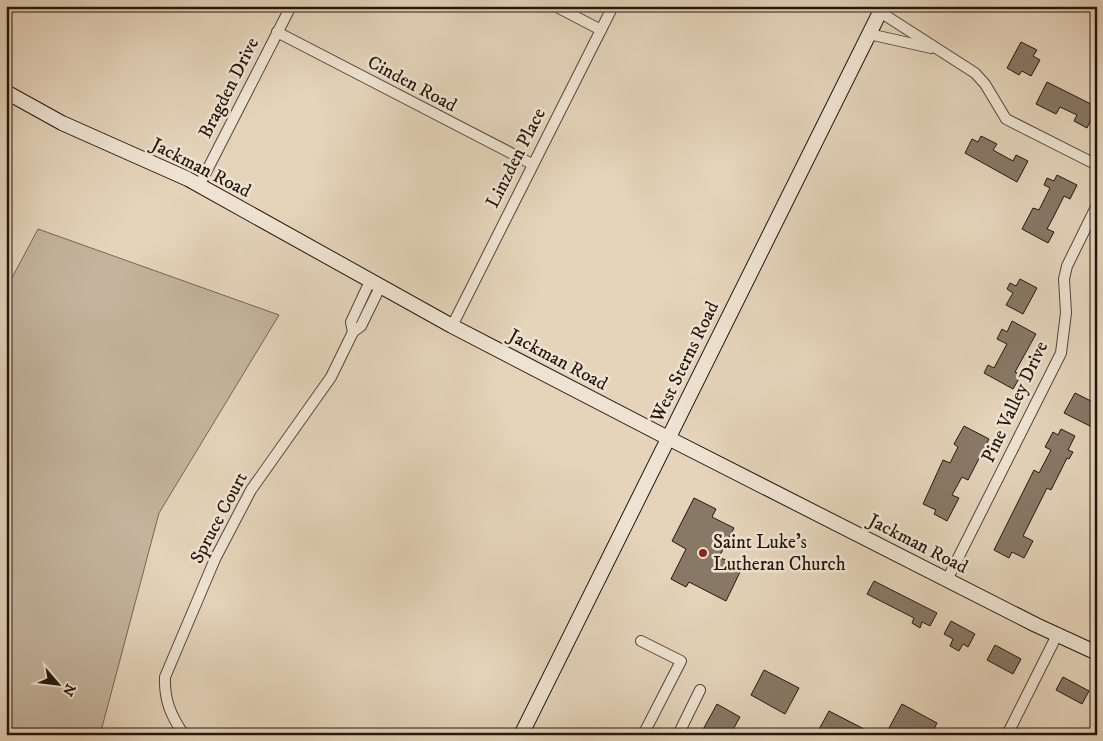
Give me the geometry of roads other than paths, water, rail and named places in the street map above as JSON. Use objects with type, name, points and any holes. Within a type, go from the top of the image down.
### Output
[{"type":"street","name":"Bragden Drive","points":[[199,186],[290,6]]},
{"type":"street","points":[[555,6],[601,30]]},
{"type":"street","name":"Linzden Place","points":[[452,326],[613,6]]},
{"type":"street","points":[[882,9],[936,50],[975,72],[985,84],[1006,119],[1097,165]]},
{"type":"street","name":"West Sterns Road","points":[[521,735],[882,9]]},
{"type":"street","name":"Cinden Road","points":[[277,32],[532,164]]},
{"type":"street","points":[[869,34],[936,50]]},
{"type":"street","name":"Jackman Road","points":[[6,92],[62,123],[199,186],[376,282],[452,326],[668,438],[1036,625],[1097,653]]},
{"type":"street","name":"Pine Valley Drive","points":[[947,580],[1061,353],[1066,313],[1064,279],[1067,266],[1097,205]]},
{"type":"street","name":"Spruce Court","points":[[184,735],[173,719],[164,696],[165,677],[215,559],[251,490],[331,376],[353,332],[351,322],[376,282]]},
{"type":"street","points":[[1007,735],[1058,634]]},
{"type":"street","points":[[640,641],[681,661],[644,735]]},
{"type":"street","points":[[678,735],[700,690]]},
{"type":"place","name":"Saint Luke's Lutheran Church","points":[[703,553]]}]
